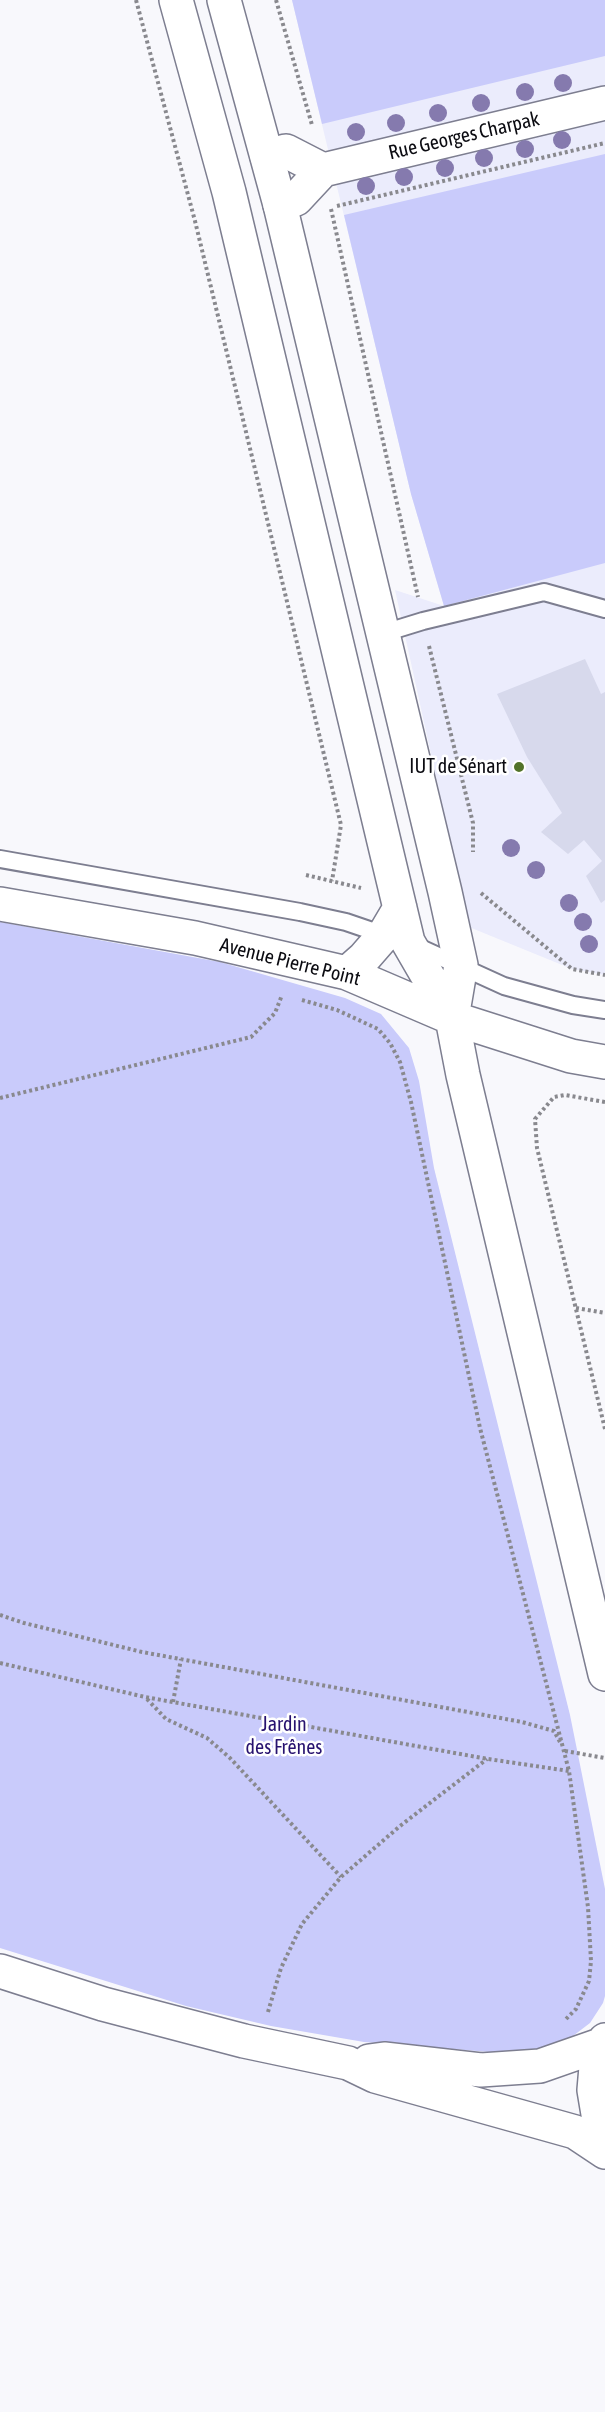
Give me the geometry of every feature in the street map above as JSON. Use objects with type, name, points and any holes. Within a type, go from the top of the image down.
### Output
[{"type":"street","points":[[176,0],[229,192],[397,928],[452,1018],[605,1674]]},
{"type":"street","points":[[224,0],[280,205],[384,633],[461,965],[452,1018]]},
{"type":"street","name":"Rue Georges Charpak","points":[[329,169],[605,103]]},
{"type":"street","points":[[267,156],[285,151],[329,169],[296,199],[280,205]]},
{"type":"street","name":"Avenue Pierre Point","points":[[0,904],[195,938],[347,973],[452,1018],[571,1056],[605,1062]]},
{"type":"street","points":[[347,973],[397,928]]},
{"type":"street","points":[[0,1971],[103,2004],[244,2041],[348,2063],[375,2076],[575,2132],[605,2152]]},
{"type":"street","points":[[348,2063],[384,2060],[481,2070],[540,2066],[604,2042]]},
{"type":"street","points":[[604,2042],[596,2067],[594,2090],[598,2114],[605,2134]]},
{"type":"lane","points":[[384,633],[423,621],[544,592],[605,609]]},
{"type":"lane","points":[[0,859],[346,922],[397,928],[461,965],[504,986],[573,1005],[605,1010]]},
{"type":"path","points":[[136,0],[195,220],[341,825],[332,881],[306,875]]},
{"type":"path","points":[[276,0],[318,144],[329,169]]},
{"type":"path","points":[[472,854],[473,823],[423,621],[331,207],[605,143]]},
{"type":"path","points":[[472,885],[572,969],[605,975]]},
{"type":"path","points":[[0,1098],[250,1036],[274,1013],[282,994],[337,1010],[378,1029],[390,1043],[400,1062],[411,1102],[480,1428],[569,1771],[588,1907],[591,1961],[589,1980],[576,2009],[561,2024]]},
{"type":"path","points":[[605,1102],[565,1095],[554,1097],[535,1119],[537,1148],[605,1429]]},
{"type":"path","points":[[576,1308],[605,1314]]},
{"type":"path","points":[[0,1615],[24,1623],[181,1659],[522,1722],[554,1731],[565,1751]]},
{"type":"path","points":[[173,1702],[181,1659]]},
{"type":"path","points":[[0,1663],[145,1697],[488,1759],[569,1771]]},
{"type":"path","points":[[145,1697],[166,1719],[207,1738],[230,1758],[341,1877]]},
{"type":"path","points":[[565,1751],[605,1758]]},
{"type":"path","points":[[279,2017],[267,2015],[281,1968],[302,1924],[341,1877],[400,1826],[488,1759]]},
{"type":"shaded area","points":[[292,0],[605,0],[605,975],[572,969],[469,927],[395,590],[444,606],[411,494]]},
{"type":"green space","points":[[292,0],[605,0],[605,56],[322,124]]},
{"type":"green space","points":[[605,154],[605,563],[444,606],[411,494],[344,215]]},
{"type":"green space","name":"Jardin des Frênes","points":[[0,922],[220,962],[345,998],[381,1014],[409,1048],[419,1081],[434,1168],[570,1715],[605,1889],[605,1996],[590,2023],[569,2039],[543,2050],[515,2054],[364,2042],[271,2026],[186,2006],[0,1948]]},
{"type":"building","points":[[585,659],[601,694],[605,692],[605,900],[601,903],[586,876],[602,861],[584,840],[568,854],[541,832],[562,813],[527,757],[497,694]]},
{"type":"place","name":"IUT de Sénart","points":[[519,767]]}]
